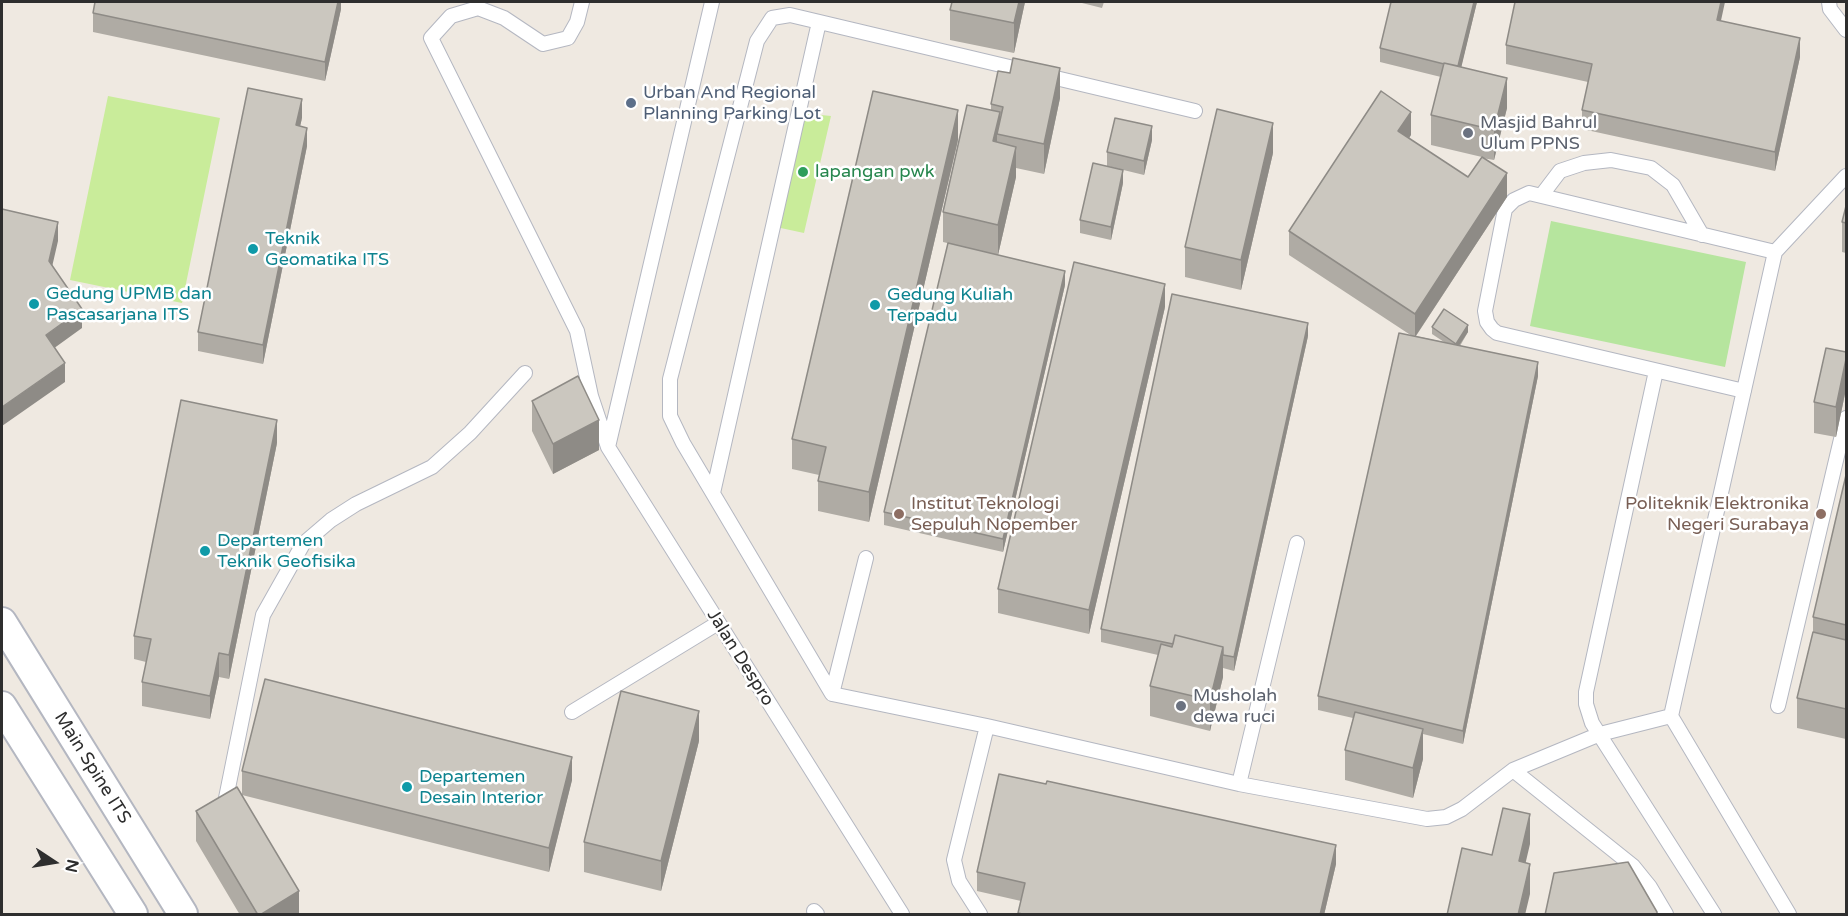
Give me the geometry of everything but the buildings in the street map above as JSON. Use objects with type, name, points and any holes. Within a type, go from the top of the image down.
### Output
[{"type":"street","name":"Main Spine ITS","points":[[2,622],[183,915]]},
{"type":"street","points":[[2,706],[133,915]]},
{"type":"street","points":[[100,862],[136,839]]},
{"type":"lane","name":"Jalan Despro","points":[[582,2],[577,22],[568,38],[543,44],[504,18],[478,8],[451,16],[431,38],[577,331],[591,396],[608,447],[902,915]]},
{"type":"lane","points":[[608,447],[712,2]]},
{"type":"lane","points":[[1829,2],[1830,9],[1846,30]]},
{"type":"lane","points":[[1195,111],[790,15],[772,18],[757,41],[670,379],[670,416],[832,694],[987,726],[1239,784],[1427,819],[1446,817],[1462,809],[1513,770],[1600,734],[1671,716]]},
{"type":"lane","points":[[713,493],[819,22]]},
{"type":"lane","points":[[1541,196],[1560,171],[1584,163],[1611,160],[1651,168],[1673,185],[1702,235]]},
{"type":"lane","points":[[1790,915],[1671,716],[1775,252],[1846,176]]},
{"type":"lane","points":[[1744,391],[1497,333],[1489,326],[1485,311],[1505,209],[1514,200],[1529,193],[1775,252]]},
{"type":"lane","points":[[1656,371],[1586,692],[1588,714],[1714,915]]},
{"type":"lane","points":[[226,798],[263,615],[303,544],[331,520],[356,504],[432,467],[470,433],[525,373]]},
{"type":"lane","points":[[1778,706],[1846,418]]},
{"type":"lane","points":[[1239,784],[1297,543]]},
{"type":"lane","points":[[832,694],[866,558]]},
{"type":"lane","points":[[572,712],[718,623]]},
{"type":"lane","points":[[980,915],[959,881],[954,860],[987,726]]},
{"type":"lane","points":[[1513,770],[1633,866],[1650,887],[1665,915]]},
{"type":"green space","points":[[108,96],[220,118],[182,303],[70,280]]},
{"type":"green space","name":"lapangan pwk","points":[[802,113],[831,116],[804,233],[776,227]]},
{"type":"green space","points":[[1551,221],[1746,262],[1725,367],[1530,326]]},
{"type":"place","name":"Urban And Regional Planning Parking Lot","points":[[631,103]]},
{"type":"place","name":"Masjid Bahrul Ulum PPNS","points":[[1468,133]]},
{"type":"place","name":"lapangan pwk","points":[[803,172]]},
{"type":"place","name":"Teknik Geomatika ITS","points":[[253,249]]},
{"type":"place","name":"Gedung UPMB dan Pascasarjana ITS","points":[[34,304]]},
{"type":"place","name":"Gedung Kuliah Terpadu","points":[[875,305]]},
{"type":"place","name":"Institut Teknologi Sepuluh Nopember","points":[[899,514]]},
{"type":"place","name":"Politeknik Elektronika Negeri Surabaya","points":[[1821,514]]},
{"type":"place","name":"Departemen Teknik Geofisika","points":[[205,551]]},
{"type":"place","name":"Musholah dewa ruci","points":[[1181,706]]},
{"type":"place","name":"Departemen Desain Interior","points":[[407,787]]}]
